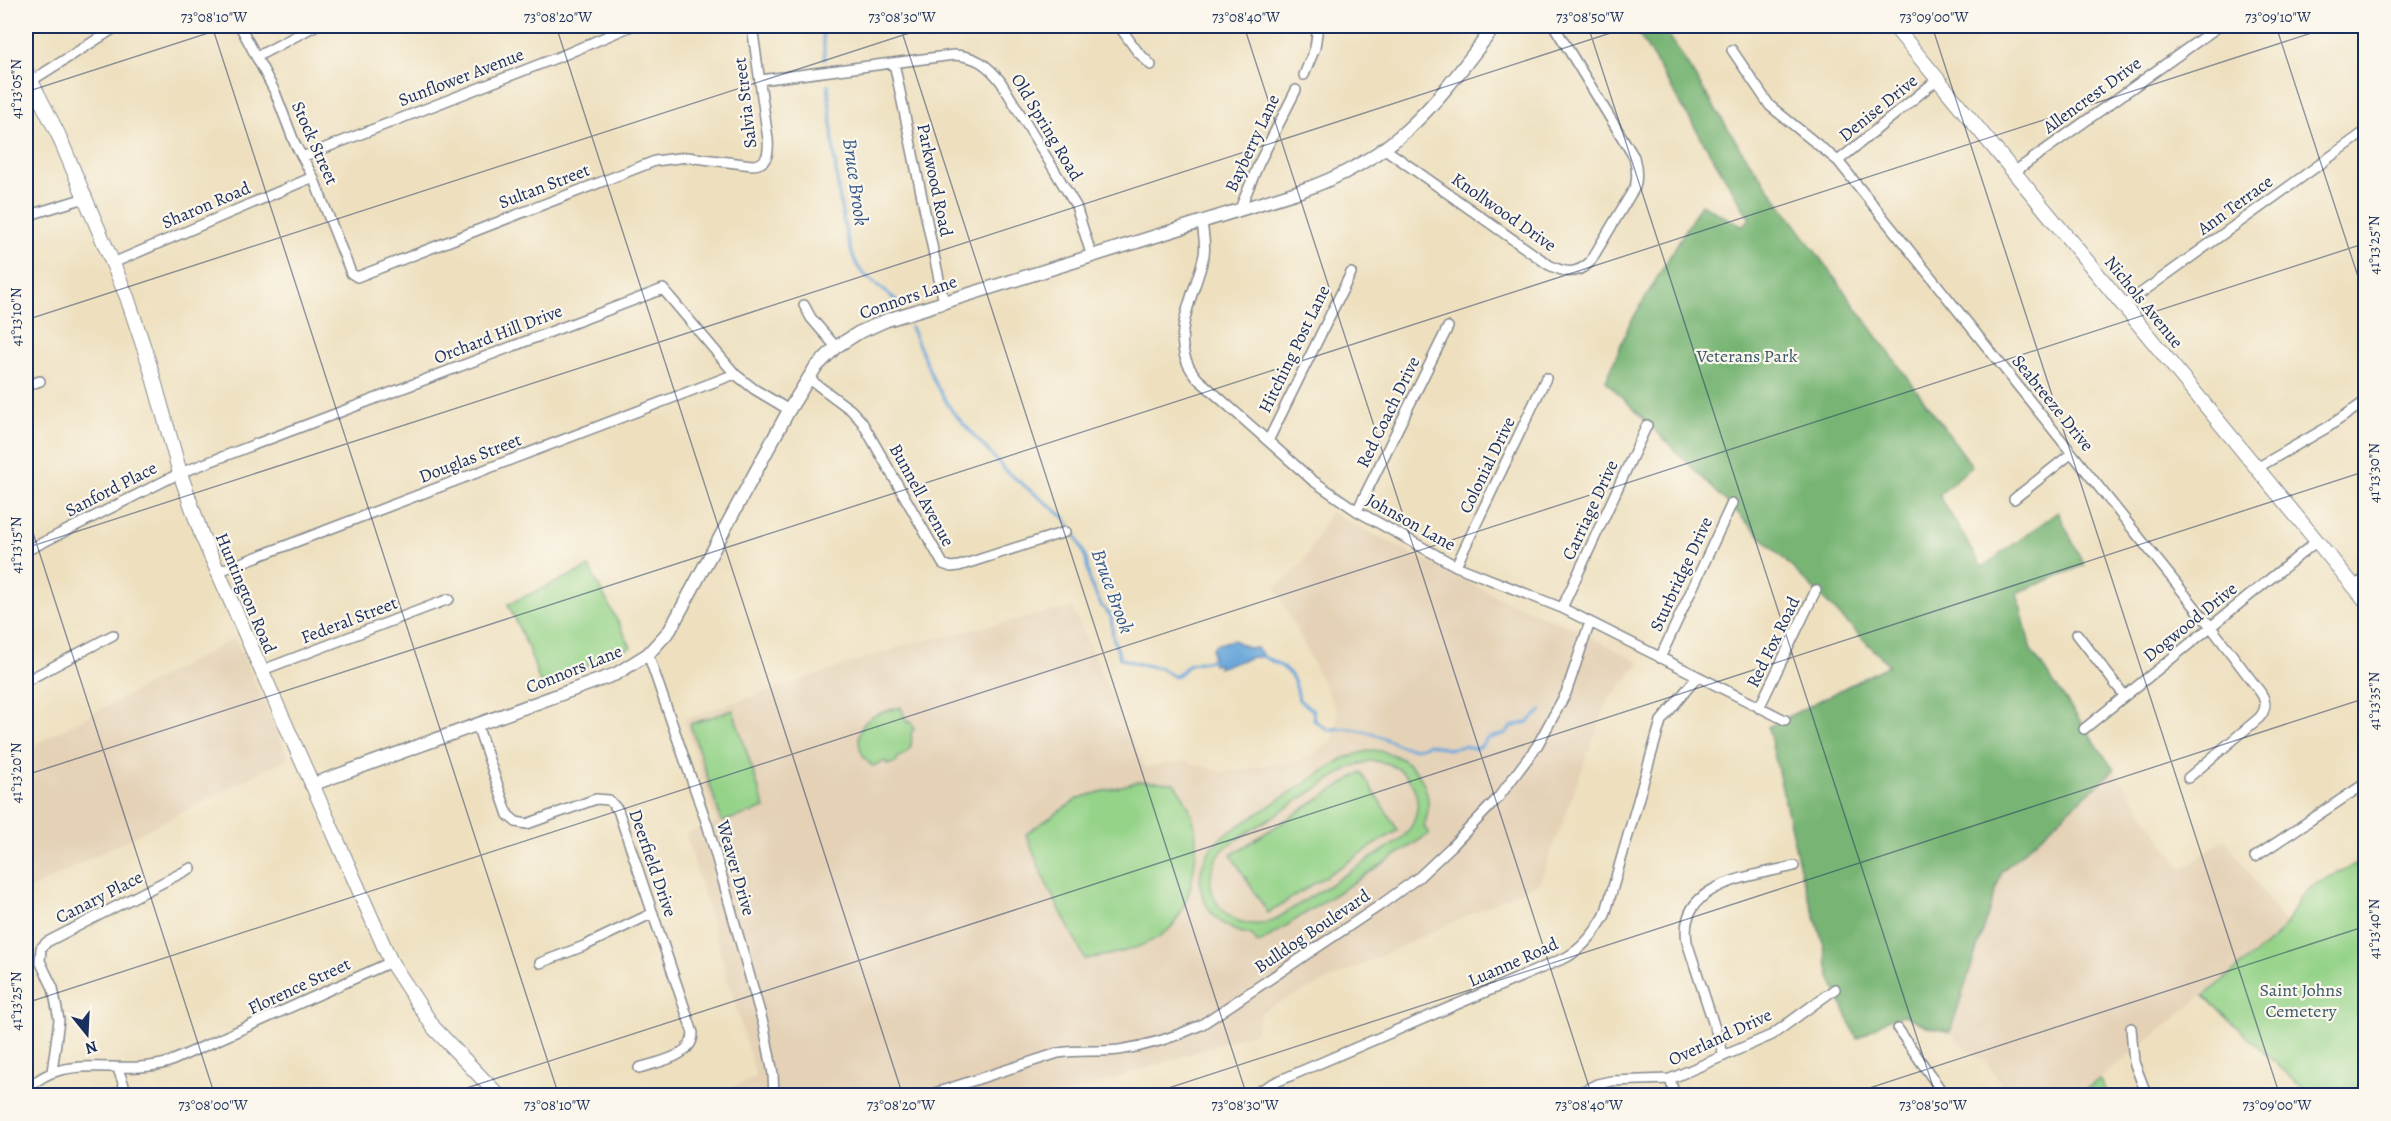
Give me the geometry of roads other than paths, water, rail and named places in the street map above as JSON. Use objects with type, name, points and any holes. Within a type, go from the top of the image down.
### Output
[{"type":"main road","name":"Nichols Avenue","points":[[1894,26],[2366,601]]},
{"type":"main road","name":"Huntington Road","points":[[28,76],[85,198],[139,329],[180,473],[217,572],[391,962],[434,1028],[499,1095]]},
{"type":"street","points":[[28,76],[118,26]]},
{"type":"street","name":"Stock Street","points":[[240,26],[275,92],[302,157],[313,177],[353,276]]},
{"type":"street","points":[[256,57],[315,26]]},
{"type":"street","name":"Sunflower Avenue","points":[[302,157],[566,54],[631,26]]},
{"type":"street","name":"Salvia Street","points":[[752,26],[769,148],[768,157],[764,162],[752,165]]},
{"type":"street","points":[[1119,26],[1137,51],[1151,65]]},
{"type":"street","points":[[1304,75],[1315,48],[1318,26]]},
{"type":"street","name":"Connors Lane","points":[[311,785],[616,674],[648,654],[670,630],[694,589],[808,378],[836,347],[870,327],[1239,211],[1333,179],[1385,149],[1437,101],[1495,26]]},
{"type":"street","name":"Knollwood Drive","points":[[1385,149],[1549,265],[1563,272],[1582,269],[1590,262],[1635,187],[1636,166],[1634,157],[1554,26]]},
{"type":"street","name":"Allencrest Drive","points":[[2014,172],[2219,26]]},
{"type":"street","name":"Seabreeze Drive","points":[[1732,50],[1770,106],[1838,161],[2211,627],[2261,693],[2265,706],[2259,718],[2188,778]]},
{"type":"street","name":"Old Spring Road","points":[[760,80],[954,55],[976,59],[986,65],[1001,82],[1076,206],[1092,257]]},
{"type":"street","name":"Parkwood Road","points":[[894,63],[944,303]]},
{"type":"street","name":"Denise Drive","points":[[1838,161],[1938,79]]},
{"type":"street","name":"Bayberry Lane","points":[[1239,211],[1259,163],[1296,90]]},
{"type":"street","name":"Ann Terrace","points":[[2123,306],[2366,132]]},
{"type":"street","name":"Sultan Street","points":[[353,276],[361,276],[656,160],[687,157],[752,165]]},
{"type":"street","name":"Sharon Road","points":[[113,263],[313,177]]},
{"type":"street","points":[[26,216],[85,198]]},
{"type":"street","name":"Johnson Lane","points":[[1202,222],[1204,253],[1181,342],[1188,367],[1198,379],[1312,480],[1357,511],[1456,566],[1562,608],[1785,720]]},
{"type":"street","name":"Hitching Post Lane","points":[[1268,441],[1350,273]]},
{"type":"street","name":"Orchard Hill Drive","points":[[180,473],[663,288],[735,374],[754,389],[789,410]]},
{"type":"street","points":[[804,305],[811,318],[836,347]]},
{"type":"street","name":"Red Coach Drive","points":[[1357,511],[1448,327]]},
{"type":"street","name":"Douglas Street","points":[[217,572],[735,374]]},
{"type":"street","name":"Bunnell Avenue","points":[[808,378],[851,410],[862,422],[943,564],[951,567],[960,566],[1065,532]]},
{"type":"street","name":"Colonial Drive","points":[[1456,566],[1546,378]]},
{"type":"street","points":[[26,386],[39,381]]},
{"type":"street","points":[[2257,468],[2328,427],[2366,401]]},
{"type":"street","name":"Carriage Drive","points":[[1562,608],[1647,425]]},
{"type":"street","points":[[2014,499],[2072,453]]},
{"type":"street","name":"Sanford Place","points":[[26,551],[180,473]]},
{"type":"street","name":"Sturbridge Drive","points":[[1660,658],[1732,503]]},
{"type":"street","name":"Dogwood Drive","points":[[2084,729],[2316,541]]},
{"type":"street","points":[[2354,586],[2366,578]]},
{"type":"street","name":"Red Fox Road","points":[[1758,708],[1816,590]]},
{"type":"street","name":"Federal Street","points":[[260,671],[449,599]]},
{"type":"street","name":"Bulldog Boulevard","points":[[926,1095],[1058,1053],[1118,1050],[1173,1038],[1210,1019],[1379,906],[1419,877],[1452,846],[1498,798],[1514,777],[1537,746],[1552,720],[1576,667],[1590,622]]},
{"type":"street","points":[[2077,634],[2124,696]]},
{"type":"street","points":[[26,681],[113,635]]},
{"type":"street","name":"Weaver Drive","points":[[648,654],[708,827],[764,1027],[773,1074],[774,1095]]},
{"type":"street","name":"Luanne Road","points":[[1250,1095],[1579,950],[1605,915],[1661,721],[1697,677]]},
{"type":"street","name":"Deerfield Drive","points":[[477,726],[508,815],[516,822],[526,824],[596,799],[603,798],[613,802],[653,913],[693,1038],[685,1051],[639,1068]]},
{"type":"street","points":[[2255,857],[2366,783]]},
{"type":"street","points":[[1724,1056],[1688,942],[1685,928],[1687,916],[1694,904],[1717,886],[1794,866]]},
{"type":"street","name":"Canary Place","points":[[52,1072],[59,1020],[53,988],[40,961],[41,948],[47,942],[191,868]]},
{"type":"street","points":[[540,963],[584,946],[653,913]]},
{"type":"street","name":"Florence Street","points":[[52,1072],[77,1068],[147,1068],[158,1065],[391,962]]},
{"type":"street","name":"Overland Drive","points":[[1573,1095],[1597,1084],[1611,1081],[1670,1079],[1772,1035],[1835,989]]},
{"type":"street","points":[[2131,1028],[2134,1062],[2147,1095]]},
{"type":"street","points":[[1898,1029],[1945,1095]]},
{"type":"street","points":[[118,1069],[128,1095]]},
{"type":"street","points":[[26,1088],[52,1072]]},
{"type":"street","points":[[1670,1079],[1675,1095]]},
{"type":"water","points":[[1233,640],[1249,648],[1257,648],[1262,654],[1261,657],[1253,657],[1218,668],[1218,664],[1213,664],[1212,649],[1215,645]]},
{"type":"waterway","name":"Bruce Brook","points":[[822,26],[825,59]]},
{"type":"waterway","name":"Bruce Brook","points":[[828,85],[837,182],[853,256],[861,271],[897,301]]},
{"type":"waterway","name":"Bruce Brook","points":[[911,327],[935,383],[952,411],[1007,472],[1064,517],[1074,531],[1086,559],[1090,583],[1101,605],[1111,616],[1113,637],[1120,658],[1160,668],[1175,677],[1190,664],[1216,659]]},
{"type":"waterway","name":"Bruce Brook","points":[[1257,654],[1281,666],[1291,675],[1299,700],[1313,710],[1314,720],[1328,730],[1360,730],[1407,747],[1414,748],[1429,744],[1447,749],[1465,746],[1473,749],[1480,747],[1487,739],[1506,733],[1511,727],[1528,722],[1541,711]]},
{"type":"park label","name":"Veterans Park","points":[[1747,356]]},
{"type":"park label","name":"Saint Johns Cemetery","points":[[2301,1000]]}]
